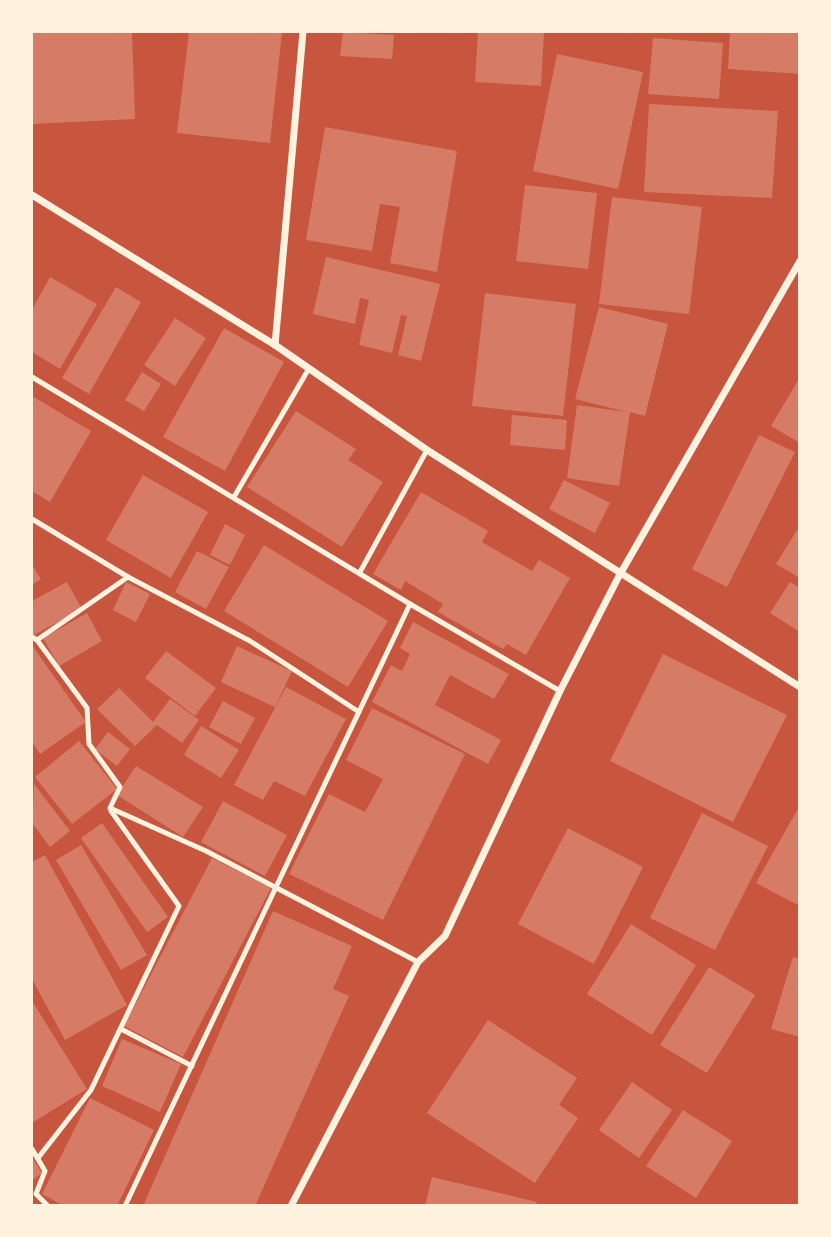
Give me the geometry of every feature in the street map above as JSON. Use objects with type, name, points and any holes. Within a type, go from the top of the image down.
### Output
[{"type":"street","points":[[275,345],[303,32]]},
{"type":"street","points":[[32,195],[275,345],[427,450],[619,576],[800,687]]},
{"type":"street","points":[[291,1206],[418,962],[445,936],[560,691],[619,576],[800,261]]},
{"type":"lane","points":[[234,497],[308,370]]},
{"type":"lane","points":[[32,377],[560,691]]},
{"type":"lane","points":[[360,572],[427,450]]},
{"type":"lane","points":[[32,519],[128,577],[250,641],[359,712]]},
{"type":"lane","points":[[110,808],[120,787],[89,744],[87,708],[34,638],[128,577]]},
{"type":"lane","points":[[125,1206],[410,604]]},
{"type":"lane","points":[[110,808],[276,886],[418,962]]},
{"type":"lane","points":[[38,1158],[91,1090],[179,906],[110,808]]},
{"type":"lane","points":[[121,1029],[192,1066]]},
{"type":"lane","points":[[32,1149],[45,1171],[34,1195],[48,1206]]},
{"type":"building","points":[[32,32],[132,32],[135,119],[32,124]]},
{"type":"building","points":[[189,32],[282,32],[270,143],[177,133]]},
{"type":"building","points":[[343,32],[394,35],[392,59],[340,56]]},
{"type":"building","points":[[478,32],[544,32],[541,86],[475,82]]},
{"type":"building","points":[[730,32],[800,32],[800,74],[728,69]]},
{"type":"building","points":[[653,38],[723,43],[719,99],[648,94]]},
{"type":"building","points":[[557,54],[643,72],[618,189],[533,171]]},
{"type":"building","points":[[649,104],[778,111],[772,198],[644,192]]},
{"type":"building","points":[[325,127],[457,151],[437,272],[390,263],[400,207],[380,204],[372,251],[306,240]]},
{"type":"building","points":[[525,185],[597,193],[588,269],[516,261]]},
{"type":"building","points":[[612,197],[702,207],[689,314],[599,304]]},
{"type":"building","points":[[326,257],[440,284],[421,361],[398,355],[407,316],[401,315],[392,353],[359,345],[369,300],[360,298],[355,324],[313,314]]},
{"type":"building","points":[[50,277],[97,304],[60,369],[32,352],[32,310]]},
{"type":"building","points":[[116,287],[141,302],[89,394],[62,378]]},
{"type":"building","points":[[485,293],[576,304],[563,416],[472,406]]},
{"type":"building","points":[[599,307],[668,324],[645,416],[630,412],[619,486],[567,478],[577,405],[627,412],[575,399]]},
{"type":"building","points":[[175,318],[206,338],[175,386],[144,365]]},
{"type":"building","points":[[224,328],[284,362],[225,471],[163,437]]},
{"type":"building","points":[[142,372],[161,384],[144,411],[125,400]]},
{"type":"building","points":[[800,377],[800,443],[771,426]]},
{"type":"building","points":[[32,396],[91,431],[50,502],[32,491]]},
{"type":"building","points":[[296,411],[356,449],[348,460],[383,482],[342,547],[247,487]]},
{"type":"building","points":[[512,415],[567,420],[565,450],[510,445]]},
{"type":"building","points":[[759,435],[795,452],[727,587],[692,569]]},
{"type":"building","points":[[143,475],[208,512],[171,578],[106,540]]},
{"type":"building","points":[[564,480],[610,503],[595,533],[549,509]]},
{"type":"building","points":[[421,492],[488,531],[482,542],[532,571],[539,560],[570,578],[526,655],[507,644],[503,649],[438,612],[443,604],[405,581],[401,590],[373,574]]},
{"type":"building","points":[[225,524],[245,535],[230,565],[210,555]]},
{"type":"building","points":[[800,525],[800,578],[776,564]]},
{"type":"building","points":[[264,545],[388,621],[348,687],[224,611]]},
{"type":"building","points":[[197,551],[229,567],[206,609],[175,592]]},
{"type":"building","points":[[32,565],[41,579],[32,585]]},
{"type":"building","points":[[67,582],[82,609],[32,636],[32,601]]},
{"type":"building","points":[[126,582],[150,594],[136,622],[113,610]]},
{"type":"building","points":[[790,582],[800,588],[800,632],[770,613]]},
{"type":"building","points":[[87,613],[102,641],[59,666],[43,638]]},
{"type":"building","points":[[413,622],[509,674],[494,699],[450,675],[435,705],[501,740],[488,764],[372,702],[391,665],[402,671],[410,654],[400,648]]},
{"type":"building","points":[[32,645],[86,722],[40,754],[32,742]]},
{"type":"building","points":[[237,646],[292,671],[275,707],[221,682]]},
{"type":"building","points":[[166,651],[216,688],[195,716],[145,678]]},
{"type":"building","points":[[663,654],[787,715],[733,822],[610,761]]},
{"type":"building","points":[[286,687],[346,719],[305,796],[274,781],[263,800],[234,785]]},
{"type":"building","points":[[119,688],[153,722],[170,699],[199,720],[182,743],[157,725],[135,746],[97,709]]},
{"type":"building","points":[[223,701],[255,718],[241,744],[209,727]]},
{"type":"building","points":[[372,708],[465,754],[383,920],[289,874],[329,794],[365,812],[383,779],[346,760]]},
{"type":"building","points":[[201,726],[239,750],[221,778],[184,755]]},
{"type":"building","points":[[108,732],[130,749],[117,766],[95,749]]},
{"type":"building","points":[[79,741],[117,789],[72,824],[35,777]]},
{"type":"building","points":[[136,766],[203,807],[183,837],[117,795]]},
{"type":"building","points":[[34,784],[70,831],[50,847],[32,823]]},
{"type":"building","points":[[223,801],[287,835],[265,876],[201,842]]},
{"type":"building","points":[[800,805],[800,906],[756,883]]},
{"type":"building","points":[[702,813],[768,846],[715,950],[650,918]]},
{"type":"building","points":[[102,823],[168,917],[147,932],[81,838]]},
{"type":"building","points":[[568,828],[643,867],[594,964],[518,924]]},
{"type":"building","points":[[81,845],[147,955],[121,970],[56,860]]},
{"type":"building","points":[[45,855],[127,1005],[65,1040],[32,979],[32,862]]},
{"type":"building","points":[[212,858],[271,888],[183,1057],[124,1026]]},
{"type":"building","points":[[273,911],[352,946],[333,989],[349,996],[255,1206],[143,1206]]},
{"type":"building","points":[[631,924],[696,965],[652,1035],[587,994]]},
{"type":"building","points":[[793,957],[800,959],[800,1037],[771,1029]]},
{"type":"building","points":[[709,967],[755,995],[707,1073],[660,1045]]},
{"type":"building","points":[[32,1001],[87,1089],[32,1123]]},
{"type":"building","points":[[488,1020],[577,1078],[559,1105],[578,1118],[535,1183],[427,1113]]},
{"type":"building","points":[[122,1039],[181,1064],[160,1112],[102,1086]]},
{"type":"building","points":[[632,1082],[672,1110],[639,1158],[599,1130]]},
{"type":"building","points":[[90,1098],[154,1130],[117,1206],[64,1206],[42,1194]]},
{"type":"building","points":[[683,1110],[732,1141],[696,1198],[646,1166]]},
{"type":"building","points":[[32,1157],[42,1173],[32,1180]]},
{"type":"building","points":[[432,1177],[537,1202],[536,1206],[425,1206]]}]
